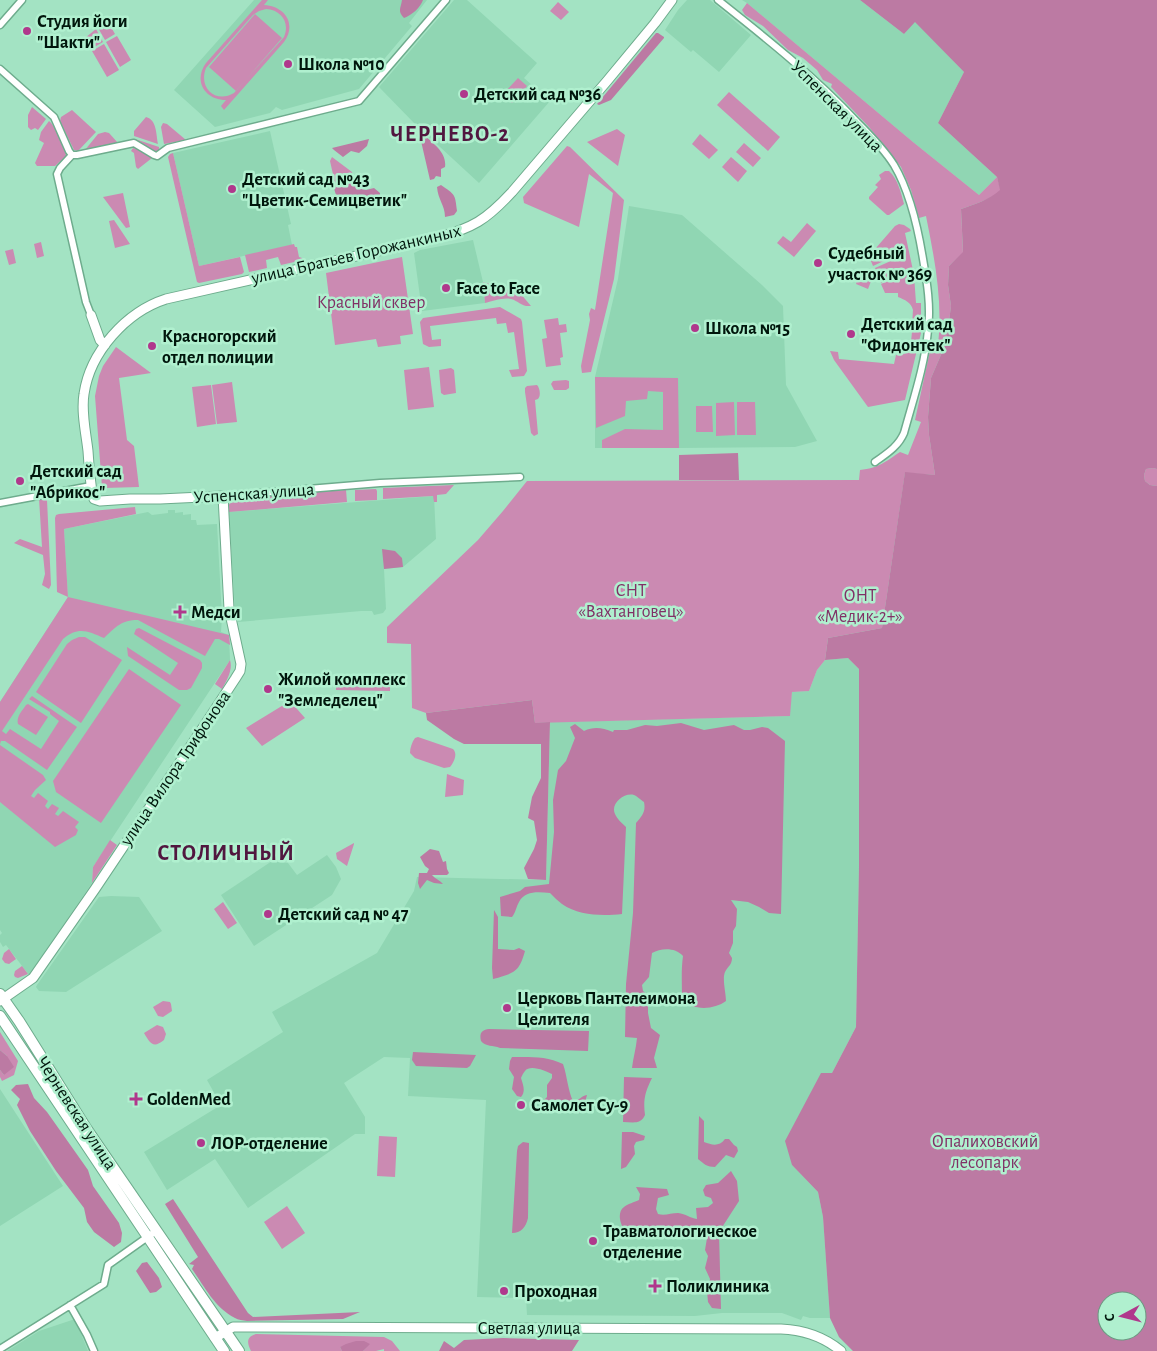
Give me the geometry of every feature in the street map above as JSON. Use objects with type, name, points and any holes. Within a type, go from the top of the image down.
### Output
[{"type":"main road","name":"Черневская улица","points":[[1,998],[19,1021],[152,1234]]},
{"type":"main road","name":"Черневская улица","points":[[0,1016],[152,1234]]},
{"type":"main road","points":[[152,1234],[226,1331],[239,1351]]},
{"type":"main road","points":[[152,1234],[224,1351]]},
{"type":"street","points":[[0,25],[22,0]]},
{"type":"street","points":[[105,345],[100,340],[86,302],[57,174],[72,155],[134,143],[158,156],[168,148],[355,102],[359,100],[446,0]]},
{"type":"street","name":"улица Братьев Горожанкиных","points":[[91,486],[84,395],[90,374],[105,345],[119,328],[161,300],[171,297],[436,238],[474,225],[496,209],[512,192],[607,82],[672,0]]},
{"type":"street","name":"Успенская улица","points":[[718,0],[791,60],[851,115],[893,164],[909,200],[925,271],[929,318],[928,330],[925,350],[904,433],[900,441],[875,462]]},
{"type":"street","points":[[0,69],[54,117],[72,155]]},
{"type":"street","name":"Успенская улица","points":[[91,486],[94,499],[100,501],[130,498],[160,499],[223,496],[380,483],[520,477]]},
{"type":"street","points":[[0,503],[91,486]]},
{"type":"street","name":"улица Вилора Трифонова","points":[[1,998],[33,978],[125,844],[240,670],[240,657],[229,609],[223,496]]},
{"type":"street","points":[[0,1349],[104,1284],[108,1265],[152,1234]]},
{"type":"street","points":[[70,1305],[94,1351]]},
{"type":"street","name":"Светлая улица","points":[[215,1338],[233,1327],[781,1329],[797,1330],[818,1336],[841,1351]]},
{"type":"shaded area","name":"Школа №10","points":[[254,0],[427,0],[409,23],[412,26],[359,89],[282,110],[276,107],[270,113],[215,127],[174,90]]},
{"type":"shaded area","name":"Детский сад №36","points":[[454,0],[467,0],[537,63],[524,78],[550,101],[479,183],[414,123],[379,87]]},
{"type":"shaded area","points":[[687,0],[710,0],[751,35],[719,72],[665,30]]},
{"type":"shaded area","points":[[742,0],[860,0],[904,34],[915,21],[964,72],[938,123],[997,177],[979,195]]},
{"type":"shaded area","name":"Детский сад №43 \"Цветик-Семицветик\"","points":[[270,131],[291,224],[288,225],[292,245],[199,266],[173,153]]},
{"type":"shaded area","name":"Школа №15","points":[[629,206],[682,215],[762,285],[783,306],[786,385],[817,441],[795,447],[595,448],[595,377],[618,279]]},
{"type":"shaded area","points":[[473,240],[483,282],[485,303],[422,311],[414,253],[420,250]]},
{"type":"shaded area","points":[[434,496],[436,539],[403,567],[384,569],[386,609],[383,613],[374,615],[372,611],[361,611],[238,622],[235,611],[229,512]]},
{"type":"shaded area","points":[[168,510],[175,510],[175,513],[183,512],[183,515],[191,514],[191,520],[196,520],[197,525],[217,524],[222,617],[221,632],[229,635],[230,660],[93,867],[92,883],[29,975],[6,945],[3,947],[0,942],[0,935],[2,933],[0,930],[0,702],[68,597],[64,529],[148,512],[152,515],[168,513]]},
{"type":"shaded area","points":[[848,658],[859,669],[859,866],[856,1027],[832,1073],[792,1165],[818,1192],[823,1217],[830,1318],[803,1316],[801,1320],[782,1313],[722,1313],[695,1316],[527,1315],[526,1298],[477,1297],[486,1100],[408,1096],[410,1058],[384,1057],[344,1083],[365,1117],[365,1134],[355,1134],[248,1208],[215,1159],[167,1190],[144,1152],[221,1105],[207,1080],[283,1032],[272,1012],[377,953],[414,891],[417,877],[546,880],[550,722],[789,716],[792,692],[809,691],[817,670],[825,660]]},
{"type":"shaded area","name":"Детский сад № 47","points":[[327,855],[336,867],[341,879],[332,895],[254,946],[221,895],[272,861],[288,863],[297,875]]},
{"type":"shaded area","points":[[99,897],[139,897],[162,931],[66,992],[39,991],[36,987],[37,985]]},
{"type":"shaded area","points":[[0,1089],[63,1186],[0,1226]]},
{"type":"shaded area","points":[[75,1319],[88,1351],[7,1351],[39,1331]]},
{"type":"green space","points":[[262,0],[268,0],[264,5],[278,9],[287,17],[289,29],[284,42],[224,110],[221,106],[226,100],[212,97],[203,88],[201,83],[202,70],[206,63]],"holes":[[[266,9],[280,15],[285,22],[286,32],[284,37],[234,93],[221,97],[210,92],[204,82],[206,68],[253,15]]]},
{"type":"green space","points":[[402,0],[423,0],[415,11],[404,18],[400,11]]},
{"type":"green space","name":"Опалиховский лесопарк","points":[[860,0],[1157,0],[1157,469],[1146,469],[1144,475],[1145,481],[1150,485],[1157,486],[1157,1351],[853,1351],[839,1337],[830,1318],[823,1217],[818,1192],[792,1165],[785,1141],[821,1073],[832,1073],[856,1027],[859,866],[859,669],[848,658],[825,660],[828,638],[882,628],[905,472],[935,475],[928,417],[931,378],[946,343],[951,306],[948,285],[949,266],[963,252],[961,209],[987,199],[1000,190],[997,177],[938,123],[964,72],[915,22],[904,34]]},
{"type":"green space","points":[[558,2],[569,12],[561,20],[550,11]]},
{"type":"green space","name":"СНТ «Вахтанговец»","points":[[747,3],[979,195],[997,177],[1001,191],[987,199],[961,209],[963,253],[949,266],[948,285],[951,306],[946,343],[931,378],[928,417],[935,475],[905,473],[882,628],[828,638],[825,660],[817,670],[809,691],[792,692],[790,716],[535,723],[532,700],[426,713],[412,708],[411,644],[387,643],[387,627],[478,540],[527,481],[859,480],[860,470],[886,462],[900,452],[908,455],[921,422],[915,420],[930,351],[937,352],[939,335],[938,284],[926,216],[919,218],[911,190],[901,167],[869,127],[831,87],[832,84],[823,80],[817,70],[803,58],[788,50],[763,26],[745,15],[742,10]]},
{"type":"green space","points":[[255,14],[282,38],[236,91],[209,67]]},
{"type":"green space","points":[[107,20],[115,34],[105,40],[97,26]]},
{"type":"green space","points":[[96,29],[103,42],[91,49],[85,38]]},
{"type":"green space","points":[[656,33],[664,38],[611,100],[599,105],[597,104]]},
{"type":"green space","points":[[117,36],[131,60],[120,67],[106,42]]},
{"type":"green space","points":[[104,44],[119,70],[107,77],[92,51]]},
{"type":"green space","points":[[518,78],[527,86],[512,103],[503,94]]},
{"type":"green space","points":[[729,92],[780,137],[768,151],[717,105]]},
{"type":"green space","points":[[32,107],[46,119],[38,130],[35,128],[31,130],[28,127],[28,115]]},
{"type":"green space","points":[[72,110],[96,132],[78,151],[74,150],[60,121],[61,117]]},
{"type":"green space","points":[[146,117],[154,124],[158,144],[134,136],[134,131]]},
{"type":"green space","points":[[49,121],[60,137],[66,156],[55,166],[37,166],[35,163],[44,143],[39,140],[41,132]]},
{"type":"green space","points":[[163,123],[167,124],[186,140],[164,144],[161,127]]},
{"type":"green space","points":[[617,129],[625,135],[618,166],[587,142]]},
{"type":"green space","points":[[109,133],[118,143],[85,150],[98,134]]},
{"type":"green space","points":[[700,134],[718,150],[709,159],[692,144]]},
{"type":"green space","points":[[424,135],[439,149],[445,162],[445,167],[441,169],[441,177],[436,176],[430,180],[421,141]]},
{"type":"green space","points":[[135,139],[159,147],[159,152],[156,153]]},
{"type":"green space","points":[[369,139],[367,146],[359,153],[351,151],[343,157],[332,148]]},
{"type":"green space","points":[[744,143],[761,158],[753,167],[736,152]]},
{"type":"green space","points":[[567,146],[624,200],[614,279],[591,372],[582,373],[581,366],[590,320],[589,314],[591,308],[595,310],[613,193],[589,174],[579,227],[524,203],[523,197]]},
{"type":"green space","points":[[133,148],[152,158],[138,169],[134,153],[131,151]]},
{"type":"green space","points":[[173,153],[199,266],[240,257],[244,272],[242,274],[197,282],[168,157]]},
{"type":"green space","points":[[332,157],[352,172],[353,177],[346,190],[337,192],[330,161]]},
{"type":"green space","points":[[731,157],[747,171],[738,182],[722,167]]},
{"type":"green space","points":[[889,171],[895,178],[904,204],[889,215],[869,199],[878,187],[875,185],[881,179],[879,175]]},
{"type":"green space","points":[[339,178],[346,183],[358,183],[359,187],[366,190],[374,188],[380,193],[380,197],[344,206],[337,198],[332,181]]},
{"type":"green space","points":[[441,185],[452,193],[455,198],[457,211],[454,215],[445,217],[437,187]]},
{"type":"green space","points":[[123,193],[130,227],[126,228],[103,197]]},
{"type":"green space","points":[[114,220],[130,244],[115,248],[109,221]]},
{"type":"green space","points":[[807,223],[816,231],[794,257],[777,243],[783,236],[791,242]]},
{"type":"green space","points":[[899,224],[904,225],[911,231],[905,233],[914,275],[916,303],[921,303],[921,333],[905,400],[868,407],[834,360],[830,351],[838,352],[839,359],[894,364],[896,355],[904,354],[910,348],[912,338],[912,307],[898,297],[898,293],[885,293],[881,284],[912,270],[881,283],[875,268],[893,260],[892,257],[873,266],[869,256],[895,226]]},
{"type":"green space","points":[[41,242],[44,256],[37,258],[34,244]]},
{"type":"green space","points":[[294,244],[297,247],[299,257],[303,260],[281,265],[278,257],[266,260],[267,268],[249,272],[245,255]]},
{"type":"green space","points":[[13,249],[16,263],[9,265],[5,251]]},
{"type":"green space","name":"Красный сквер","points":[[402,257],[413,334],[400,336],[401,344],[378,347],[376,339],[335,345],[326,273]]},
{"type":"green space","points":[[861,271],[873,276],[868,289],[856,284]]},
{"type":"green space","points":[[483,282],[520,293],[531,306],[525,306],[508,299],[485,303]]},
{"type":"green space","points":[[500,307],[521,319],[527,371],[524,376],[512,377],[509,370],[519,369],[514,332],[508,333],[506,323],[497,324],[496,318],[430,326],[432,340],[441,339],[441,346],[429,347],[423,344],[420,322],[423,318]]},
{"type":"green space","points":[[558,318],[559,325],[566,324],[567,332],[560,333],[563,357],[560,358],[561,365],[546,367],[542,339],[547,338],[544,320]]},
{"type":"green space","points":[[116,347],[151,373],[119,378],[127,440],[134,446],[139,487],[102,487],[95,396],[103,366]]},
{"type":"green space","points":[[429,367],[434,407],[408,410],[404,370]]},
{"type":"green space","points":[[451,368],[454,370],[456,393],[444,395],[441,393],[439,370]]},
{"type":"green space","points":[[595,377],[678,378],[679,448],[602,448],[602,440],[625,429],[663,430],[663,392],[648,391],[647,399],[626,401],[625,416],[596,428]]},
{"type":"green space","points":[[553,381],[569,381],[569,388],[566,390],[554,390],[551,384]]},
{"type":"green space","points":[[232,382],[237,422],[217,424],[212,385]]},
{"type":"green space","points":[[211,385],[216,424],[197,427],[192,387]]},
{"type":"green space","points":[[537,385],[540,394],[539,398],[535,400],[538,434],[534,436],[531,433],[525,388]]},
{"type":"green space","points":[[734,402],[735,435],[716,436],[716,403]]},
{"type":"green space","points":[[737,402],[755,402],[756,435],[737,435]]},
{"type":"green space","points":[[696,406],[712,406],[713,432],[696,432]]},
{"type":"green space","points":[[738,453],[739,480],[679,480],[679,455]]},
{"type":"green space","points":[[1146,469],[1157,469],[1157,486],[1150,485],[1145,481]]},
{"type":"green space","points":[[454,485],[446,494],[437,495],[437,502],[434,502],[433,496],[383,499],[383,488]]},
{"type":"green space","points":[[376,489],[377,500],[355,501],[355,490]]},
{"type":"green space","points":[[80,490],[81,495],[47,500],[51,585],[49,589],[42,585],[45,574],[43,555],[14,543],[20,539],[42,547],[39,498]]},
{"type":"green space","points":[[346,490],[347,502],[229,512],[229,504],[242,497]]},
{"type":"green space","points":[[135,507],[136,514],[64,529],[68,597],[57,592],[56,515]]},
{"type":"green space","points":[[382,549],[395,551],[402,558],[403,567],[384,569]]},
{"type":"green space","points":[[68,597],[229,635],[230,645],[215,639],[205,656],[138,620],[123,623],[104,638],[83,631],[73,632],[68,635],[63,639],[2,731],[6,734],[10,729],[41,749],[59,721],[50,712],[29,699],[32,696],[77,727],[47,770],[5,741],[1,741],[0,744],[0,702]]},
{"type":"green space","points":[[139,628],[200,660],[202,668],[191,688],[179,690],[128,656],[127,647],[170,675],[178,663],[134,634],[136,629]]},
{"type":"green space","points":[[79,637],[85,637],[122,660],[81,723],[36,692],[67,644]]},
{"type":"green space","points":[[230,660],[228,679],[222,689],[215,684]]},
{"type":"green space","points":[[129,669],[181,705],[101,823],[56,792],[53,781]]},
{"type":"green space","points":[[336,684],[390,685],[390,691],[336,690]]},
{"type":"green space","points":[[532,700],[535,723],[550,722],[546,880],[528,879],[524,868],[537,840],[534,821],[528,818],[532,797],[541,778],[541,744],[464,744],[427,720],[426,713]]},
{"type":"green space","points":[[290,701],[305,718],[262,746],[246,728]]},
{"type":"green space","points":[[28,704],[48,717],[36,735],[18,724],[20,714]]},
{"type":"green space","points":[[681,723],[704,730],[734,725],[744,730],[768,728],[785,741],[781,914],[769,913],[748,902],[731,900],[737,909],[733,943],[729,953],[732,960],[724,975],[726,1001],[715,1006],[703,1008],[691,1006],[682,999],[683,956],[680,953],[668,949],[652,953],[649,977],[642,985],[643,991],[648,995],[648,1013],[651,1028],[660,1035],[654,1058],[657,1068],[632,1068],[637,1038],[625,1037],[626,984],[633,913],[636,823],[644,811],[644,802],[635,796],[626,795],[614,806],[616,816],[626,827],[622,914],[599,915],[583,913],[562,904],[550,893],[537,892],[525,895],[522,898],[512,917],[501,916],[500,897],[520,891],[525,887],[549,884],[554,832],[553,800],[558,770],[566,761],[575,738],[570,727],[575,724],[584,731],[598,728],[613,732],[614,730],[627,730],[645,725],[657,726]]},
{"type":"green space","points":[[418,737],[453,749],[455,756],[450,767],[444,768],[415,758],[410,753],[410,749],[415,738]]},
{"type":"green space","points":[[0,745],[43,775],[46,780],[31,796],[34,798],[38,793],[48,801],[45,806],[48,809],[52,804],[59,808],[55,814],[58,816],[63,811],[79,822],[75,827],[78,830],[76,835],[55,847],[0,802]]},
{"type":"green space","points":[[447,774],[464,780],[463,795],[445,797]]},
{"type":"green space","points":[[110,840],[117,845],[92,883],[93,867]]},
{"type":"green space","points":[[354,843],[347,866],[337,859],[336,853]]},
{"type":"green space","points":[[430,849],[439,851],[443,862],[446,861],[449,873],[447,875],[432,875],[443,884],[427,880],[420,889],[418,883],[419,873],[427,873],[429,869],[420,857]]},
{"type":"green space","points":[[223,902],[237,923],[228,929],[214,909]]},
{"type":"green space","points":[[494,910],[498,917],[498,949],[514,950],[519,948],[525,951],[515,971],[493,979],[492,968]]},
{"type":"green space","points":[[9,949],[16,959],[9,964],[5,963],[2,959],[4,953]]},
{"type":"green space","points":[[22,966],[28,974],[18,978],[15,977],[15,971]]},
{"type":"green space","points":[[163,1001],[170,1002],[172,1011],[163,1017],[158,1016],[153,1007]]},
{"type":"green space","points":[[157,1025],[163,1027],[166,1034],[164,1040],[160,1043],[152,1044],[144,1033]]},
{"type":"green space","points":[[489,1029],[589,1031],[588,1051],[500,1048],[487,1045],[481,1041],[480,1036],[482,1032]]},
{"type":"green space","points":[[0,1032],[18,1061],[14,1075],[2,1081],[0,1070],[4,1075],[7,1056],[0,1050]]},
{"type":"green space","points":[[0,1050],[7,1056],[14,1067],[4,1075],[0,1070]]},
{"type":"green space","points":[[413,1052],[476,1055],[467,1068],[416,1066],[412,1060]]},
{"type":"green space","points":[[512,1057],[545,1058],[563,1064],[573,1101],[587,1095],[583,1110],[580,1113],[543,1109],[540,1107],[547,1097],[547,1085],[552,1078],[552,1074],[538,1069],[530,1068],[524,1072],[521,1078],[524,1088],[523,1092],[521,1097],[517,1096],[512,1089],[514,1077],[509,1069]]},
{"type":"green space","points":[[624,1077],[652,1078],[645,1096],[645,1115],[639,1122],[623,1122]]},
{"type":"green space","points":[[28,1084],[34,1098],[47,1112],[88,1170],[93,1186],[119,1223],[122,1233],[121,1242],[114,1247],[94,1232],[87,1222],[84,1208],[56,1171],[30,1131],[17,1105],[20,1099],[11,1090],[16,1085]]},
{"type":"green space","points":[[699,1116],[704,1121],[704,1142],[715,1145],[725,1139],[729,1139],[737,1147],[738,1151],[734,1158],[726,1155],[715,1167],[708,1166],[698,1159]]},
{"type":"green space","points":[[622,1132],[633,1132],[645,1136],[644,1140],[636,1142],[634,1146],[635,1154],[626,1167],[621,1169]]},
{"type":"green space","points":[[379,1136],[397,1137],[395,1177],[377,1176]]},
{"type":"green space","points":[[523,1142],[529,1143],[528,1218],[523,1229],[512,1233],[517,1151],[518,1146]]},
{"type":"green space","points":[[731,1171],[737,1181],[739,1201],[719,1232],[721,1309],[712,1308],[708,1302],[707,1291],[710,1279],[705,1268],[708,1256],[705,1250],[708,1232],[705,1227],[687,1228],[678,1236],[635,1235],[635,1229],[624,1229],[620,1221],[620,1212],[625,1206],[639,1200],[640,1194],[636,1187],[667,1189],[669,1195],[658,1198],[656,1209],[658,1214],[678,1213],[697,1219],[696,1208],[708,1207],[713,1203],[711,1198],[705,1196],[703,1190],[706,1185],[718,1183]]},
{"type":"green space","points":[[173,1199],[248,1313],[253,1317],[360,1312],[343,1319],[247,1321],[236,1319],[216,1303],[192,1269],[194,1265],[189,1264],[198,1257],[165,1204]]},
{"type":"green space","points":[[287,1206],[305,1233],[282,1249],[264,1222]]},
{"type":"green space","points":[[147,1262],[159,1278],[162,1287],[156,1292],[150,1293],[136,1271],[142,1263]]},
{"type":"green space","points":[[256,1334],[384,1337],[392,1341],[400,1351],[384,1351],[384,1349],[363,1351],[369,1344],[340,1347],[342,1351],[251,1351],[248,1341],[250,1337]]},
{"type":"green space","points":[[503,1338],[579,1340],[572,1351],[439,1351],[444,1341],[454,1348],[464,1340]]},
{"type":"green space","points":[[356,1341],[364,1341],[370,1344],[363,1351],[342,1351],[340,1347]]},
{"type":"place","name":"Студия йоги \"Шакти\"","points":[[27,31]]},
{"type":"place","name":"Школа №10","points":[[288,64]]},
{"type":"place","name":"Детский сад №36","points":[[464,94]]},
{"type":"place","name":"Детский сад №43 \"Цветик-Семицветик\"","points":[[232,189]]},
{"type":"place","name":"Судебный участок № 369","points":[[818,263]]},
{"type":"place","name":"Face to Face","points":[[446,288]]},
{"type":"place","name":"Школа №15","points":[[695,328]]},
{"type":"place","name":"Детский сад \"Фидонтек\"","points":[[851,334]]},
{"type":"place","name":"Красногорский отдел полиции","points":[[152,346]]},
{"type":"place","name":"Детский сад \"Абрикос\"","points":[[20,481]]},
{"type":"place","name":"Медси","points":[[180,612]]},
{"type":"place","name":"Жилой комплекс \"Земледелец\"","points":[[268,689]]},
{"type":"place","name":"Детский сад № 47","points":[[268,914]]},
{"type":"place","name":"Церковь Пантелеимона Целителя","points":[[507,1008]]},
{"type":"place","name":"GoldenMed","points":[[136,1099]]},
{"type":"place","name":"Самолет Су-9","points":[[521,1105]]},
{"type":"place","name":"ЛОР-отделение","points":[[201,1143]]},
{"type":"place","name":"Травматологическое отделение","points":[[593,1241]]},
{"type":"place","name":"Поликлиника","points":[[655,1286]]},
{"type":"place","name":"Проходная","points":[[504,1291]]},
{"type":"district","name":"ЧЕРНЕВО-2","points":[[450,133]]},
{"type":"district","name":"СТОЛИЧНЫЙ","points":[[226,852]]},
{"type":"park label","name":"ОНТ «Медик-2+»","points":[[860,605]]}]
